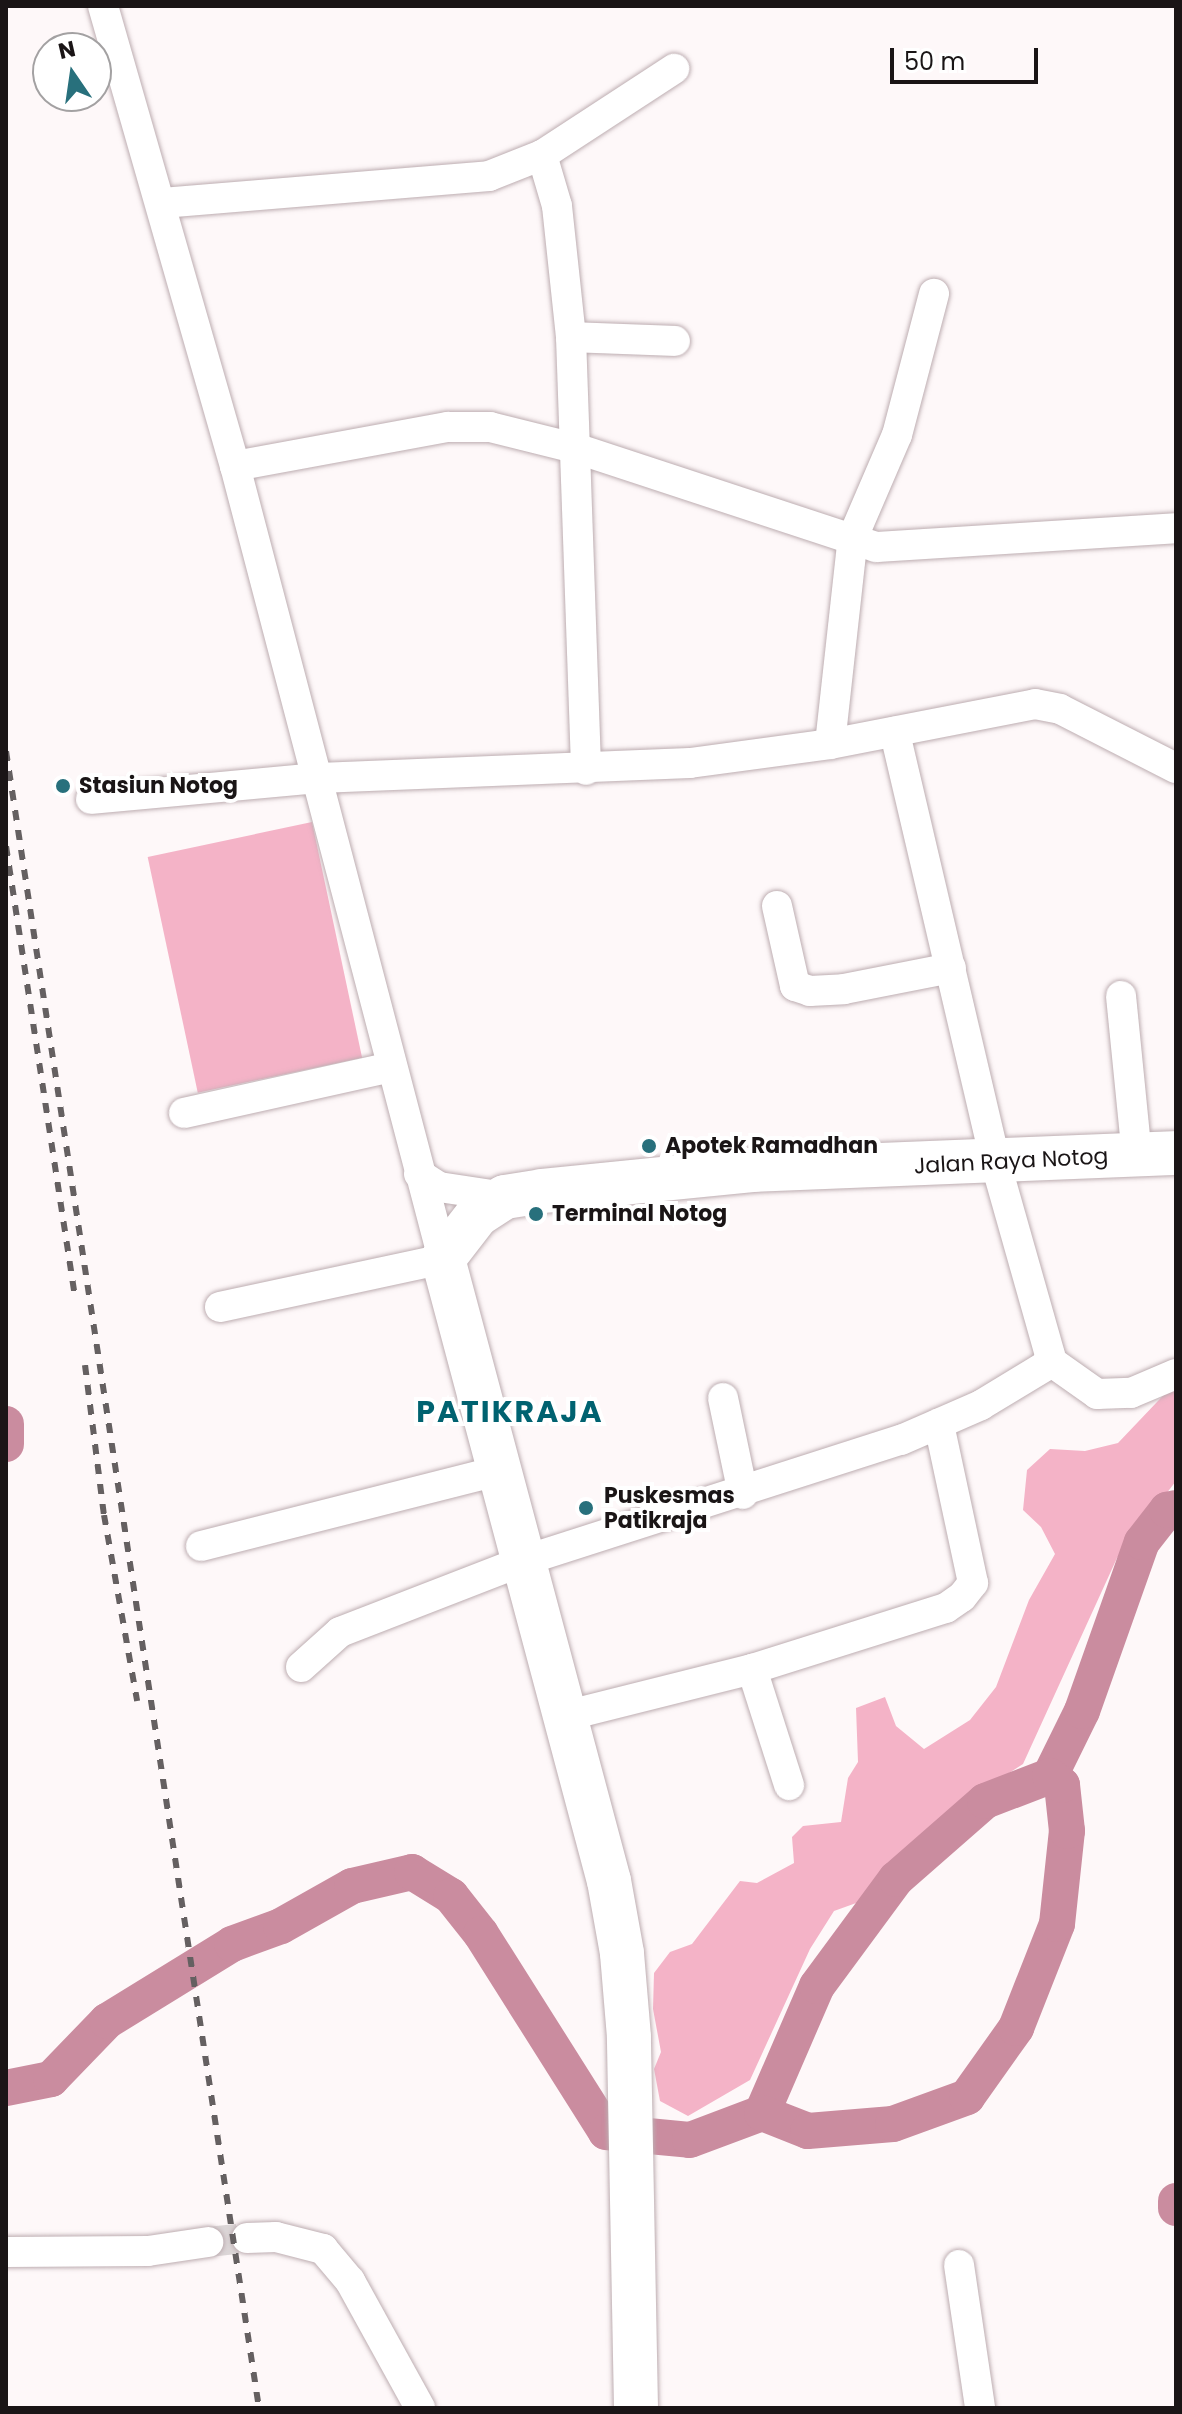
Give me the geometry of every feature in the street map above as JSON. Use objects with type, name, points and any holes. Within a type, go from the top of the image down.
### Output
[{"type":"highway","name":"Jalan Raya Notog","points":[[443,1259],[477,1215],[505,1197],[753,1170],[996,1164],[1156,1154]]},
{"type":"highway","points":[[443,1259],[609,1881],[629,2037],[629,2185],[636,2408]]},
{"type":"street","points":[[108,7],[319,778],[391,1067],[443,1259],[220,1307]]},
{"type":"street","points":[[162,203],[489,176],[542,155],[674,69]]},
{"type":"street","points":[[542,155],[557,206],[571,337],[578,449],[586,770]]},
{"type":"street","points":[[830,744],[853,537],[897,435],[934,294]]},
{"type":"street","points":[[571,337],[675,341]]},
{"type":"street","points":[[235,466],[448,427],[490,427],[578,449],[891,547],[1176,528]]},
{"type":"street","points":[[91,799],[319,778],[586,770],[830,744],[1035,704],[1060,709],[1176,768]]},
{"type":"street","points":[[895,732],[996,1164],[1049,1360],[1097,1394],[1131,1393],[1176,1374]]},
{"type":"street","points":[[777,906],[795,986],[810,991],[844,989],[951,968]]},
{"type":"street","points":[[1121,996],[1156,1154]]},
{"type":"street","points":[[184,1113],[391,1067]]},
{"type":"street","points":[[419,1174],[439,1187],[505,1197]]},
{"type":"street","points":[[301,1667],[340,1632],[523,1561],[743,1494],[939,1424],[981,1405],[1049,1360]]},
{"type":"street","points":[[723,1398],[743,1494]]},
{"type":"street","points":[[565,1716],[752,1669],[946,1608],[973,1583],[939,1424]]},
{"type":"street","points":[[201,1546],[498,1471]]},
{"type":"street","points":[[752,1669],[789,1785]]},
{"type":"street","points":[[247,2238],[276,2237],[323,2249],[350,2281],[420,2408]]},
{"type":"street","points":[[6,2252],[148,2251],[208,2242]]},
{"type":"street","points":[[959,2265],[980,2408]]},
{"type":"shaded area","points":[[312,822],[362,1058],[198,1093],[148,857]]},
{"type":"shaded area","points":[[1176,1382],[1176,1481],[1117,1558],[1023,1764],[978,1793],[859,1902],[834,1911],[810,1949],[750,2080],[688,2116],[660,2101],[654,2069],[661,2052],[653,2009],[654,1973],[670,1952],[692,1944],[740,1881],[757,1883],[794,1863],[792,1837],[803,1826],[841,1822],[848,1778],[858,1762],[856,1708],[885,1697],[896,1726],[924,1749],[970,1720],[996,1687],[1029,1600],[1055,1554],[1041,1527],[1023,1510],[1027,1470],[1050,1449],[1085,1451],[1118,1443]]},
{"type":"waterway","points":[[6,1424],[6,1444]]},
{"type":"waterway","points":[[6,2088],[51,2079],[107,2021],[232,1944],[281,1926],[352,1886],[412,1872],[451,1896],[481,1934],[606,2132],[690,2140],[762,2113],[817,1986],[896,1879],[985,1801],[1050,1776],[1082,1711],[1142,1542],[1167,1510],[1176,1508]]},
{"type":"waterway","points":[[762,2113],[808,2131],[893,2124],[967,2097],[1016,2028],[1057,1924],[1067,1831],[1062,1785],[1050,1776]]},
{"type":"waterway","points":[[1176,2201],[1176,2208]]},
{"type":"tunnel","points":[[208,2242],[247,2238]]},
{"type":"railway","points":[[6,751],[259,2408]]},
{"type":"railway","points":[[6,846],[75,1298]]},
{"type":"railway","points":[[85,1365],[104,1515],[137,1701]]},
{"type":"place","name":"Stasiun Notog","points":[[63,786]]},
{"type":"place","name":"Apotek Ramadhan","points":[[649,1146]]},
{"type":"place","name":"Terminal Notog","points":[[536,1214]]},
{"type":"place","name":"Puskesmas Patikraja","points":[[586,1508]]},
{"type":"district","name":"PATIKRAJA","points":[[510,1412]]}]
